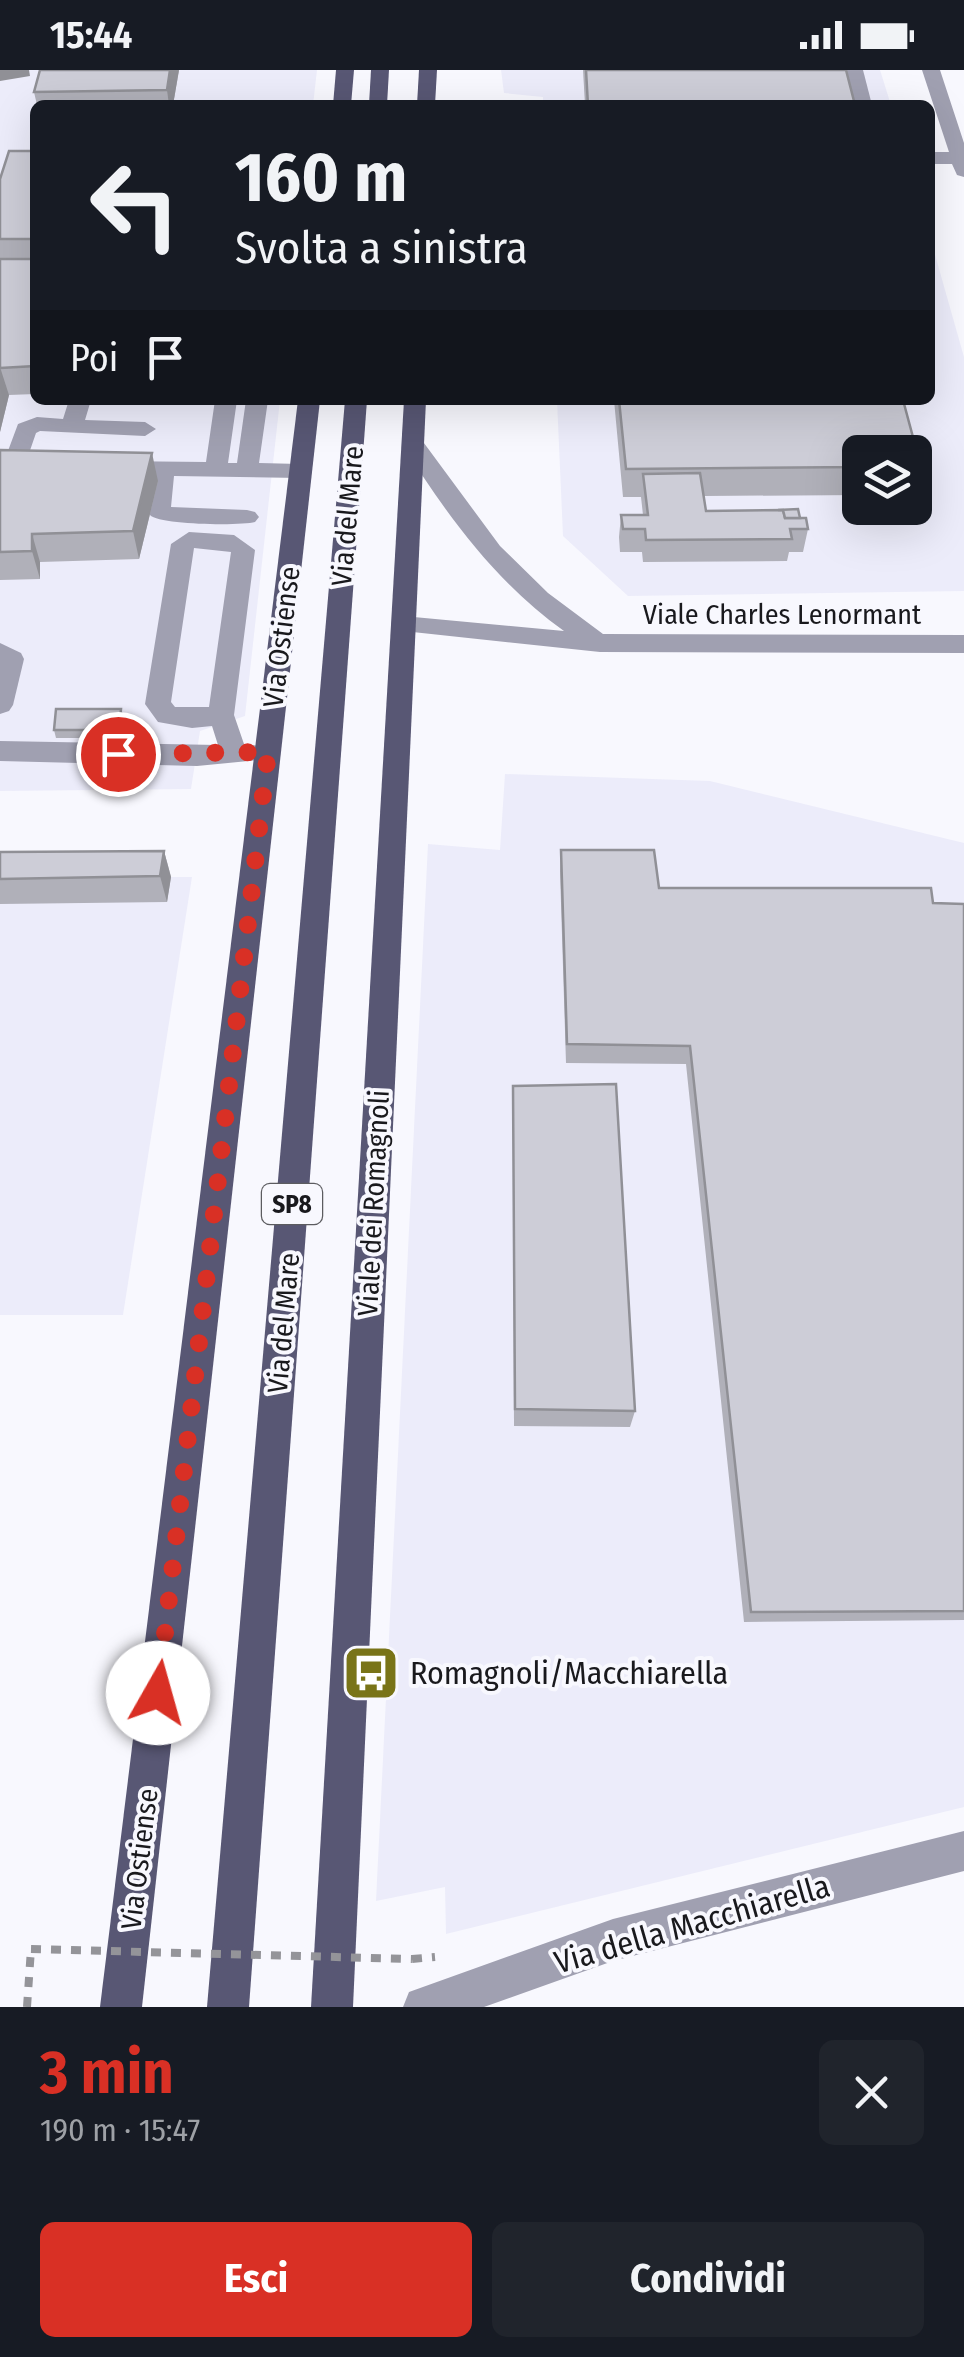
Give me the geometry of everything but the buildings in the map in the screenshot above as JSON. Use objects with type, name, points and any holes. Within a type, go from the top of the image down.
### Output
[{"type":"main road","points":[[342,100],[345,70]]},
{"type":"main road","points":[[378,100],[380,70]]},
{"type":"main road","points":[[426,100],[428,70]]},
{"type":"main road","name":"Via Ostiense","points":[[122,2007],[308,405]]},
{"type":"main road","name":"Via del Mare","points":[[228,2007],[356,405]]},
{"type":"main road","name":"Viale dei Romagnoli","points":[[332,2007],[415,405]]},
{"type":"street","points":[[854,70],[863,100]]},
{"type":"street","points":[[932,70],[962,165],[935,159]]},
{"type":"street","points":[[72,426],[78,405]]},
{"type":"street","points":[[216,469],[225,405]]},
{"type":"street","points":[[247,470],[256,405]]},
{"type":"street","points":[[60,470],[13,467],[26,429],[36,424],[145,429]]},
{"type":"street","points":[[413,444],[446,498],[520,582],[554,613],[600,643]]},
{"type":"street","points":[[164,468],[159,510],[166,514],[248,516]]},
{"type":"street","points":[[99,469],[300,471]]},
{"type":"street","points":[[221,716],[192,719],[167,715],[158,704],[183,544],[189,540],[234,542],[243,550],[221,716],[234,754]]},
{"type":"street","name":"Viale Charles Lenormant","points":[[403,624],[600,643],[964,644]]},
{"type":"street","points":[[0,652],[12,659],[0,705]]},
{"type":"street","points":[[0,751],[268,752]]},
{"type":"street","name":"Via della Macchiarella","points":[[424,2007],[613,1940],[964,1851]]},
{"type":"path","points":[[27,2007],[31,1949],[412,1960]]},
{"type":"shaded area","points":[[0,70],[317,70],[314,100],[30,100],[30,405],[279,405],[245,716],[200,731],[191,789],[0,791]]},
{"type":"shaded area","points":[[501,70],[880,70],[889,100],[543,100],[504,93]]},
{"type":"shaded area","points":[[935,255],[964,357],[964,591],[628,596],[563,536],[557,405],[935,405]]},
{"type":"shaded area","points":[[505,774],[710,781],[964,843],[964,1807],[446,1934],[445,1887],[376,1901],[428,844],[500,850]]},
{"type":"shaded area","points":[[0,877],[192,877],[123,1315],[0,1315]]},
{"type":"place","name":"Romagnoli/Macchiarella","points":[[371,1673]]},
{"type":"route","points":[[118,754],[197,756],[268,752],[158,1693]]}]
